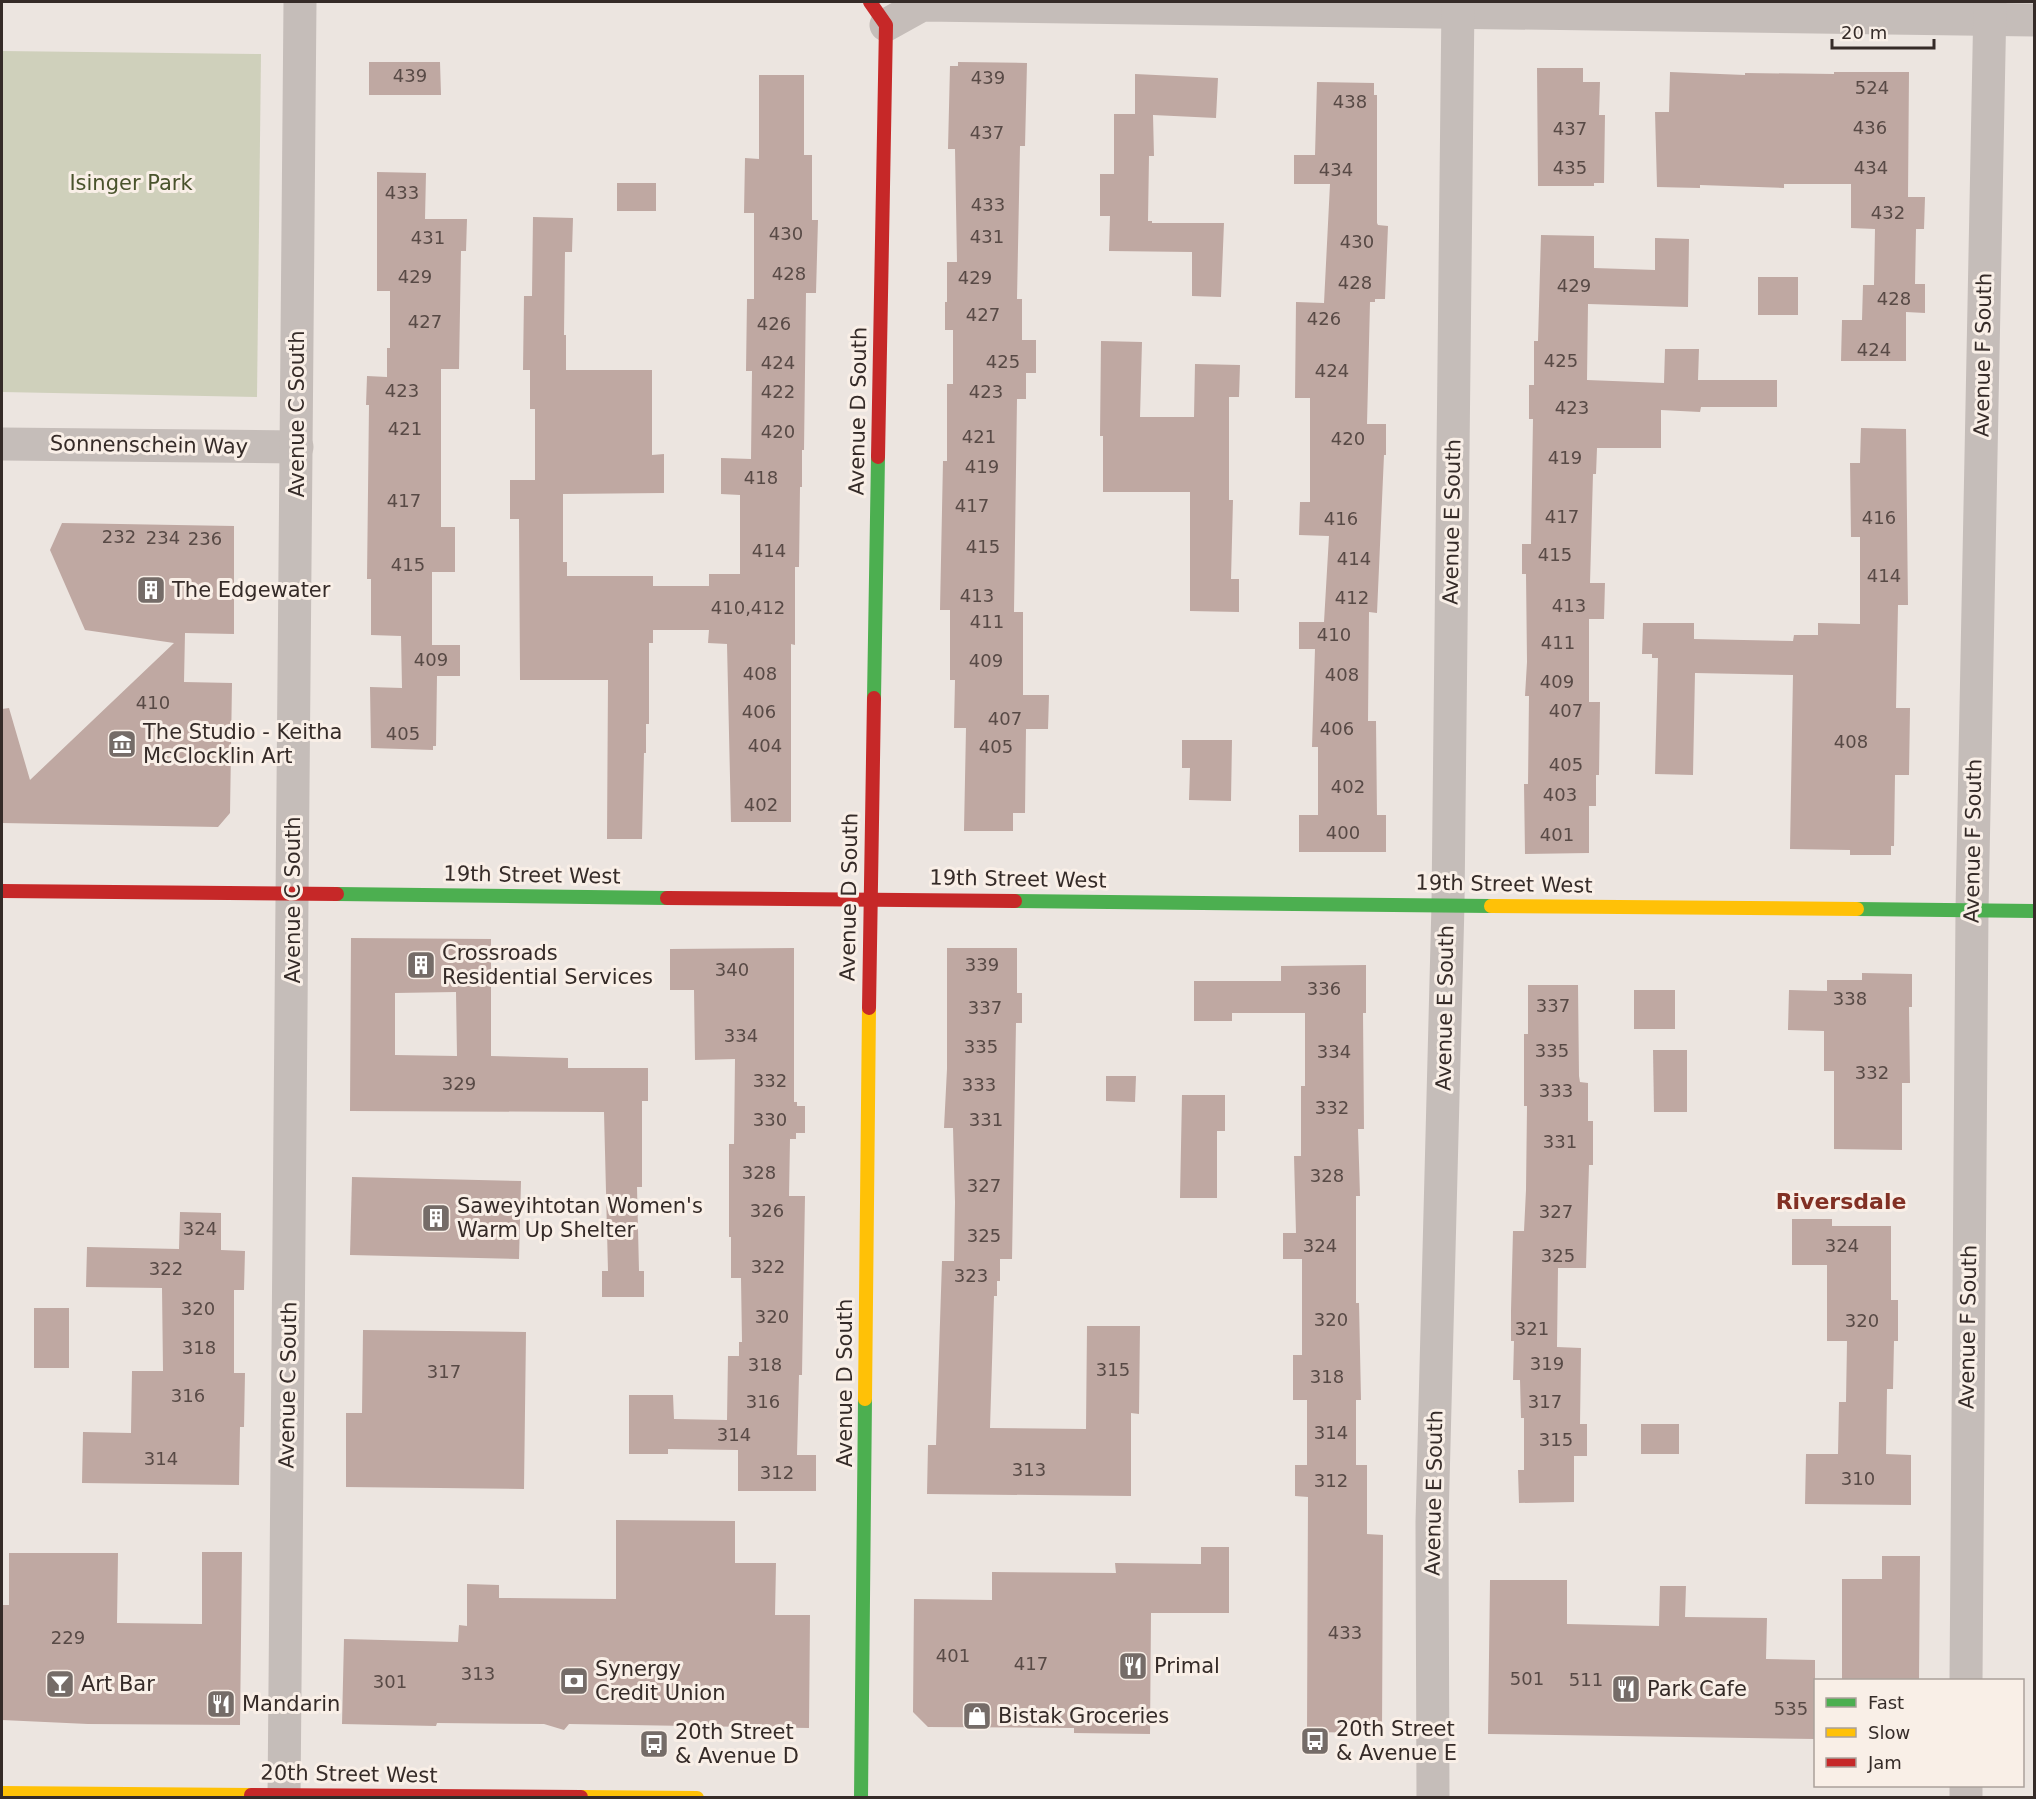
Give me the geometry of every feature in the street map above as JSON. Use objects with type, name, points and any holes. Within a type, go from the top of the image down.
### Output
[{"type":"street","name":"Avenue C South","points":[[284,1796],[300,2]]},
{"type":"street","points":[[878,13],[922,5],[1189,10],[1458,6],[1990,11],[2034,20]]},
{"type":"street","name":"Avenue E South","points":[[1433,1797],[1432,1522],[1448,904],[1458,6]]},
{"type":"street","name":"Avenue F South","points":[[1966,1679],[1972,910],[1990,11]]},
{"type":"street","name":"Avenue D South","points":[[861,1797],[878,13]]},
{"type":"street","name":"Sonnenschein Way","points":[[2,444],[297,447]]},
{"type":"street","name":"19th Street West","points":[[2,891],[2034,911]]},
{"type":"street","name":"20th Street West","points":[[2,1793],[697,1797]]},
{"type":"green space","name":"Isinger Park","points":[[2,51],[261,54],[257,397],[2,392]]},
{"type":"building","points":[[369,62],[440,62],[441,95],[369,95]]},
{"type":"building","points":[[958,62],[1027,63],[1025,146],[1020,146],[1017,299],[1022,299],[1022,340],[1036,340],[1036,373],[1026,373],[1026,399],[1017,399],[1014,612],[1023,612],[1023,695],[1049,695],[1048,729],[1026,729],[1025,813],[1013,813],[1013,831],[964,831],[966,728],[954,728],[955,680],[950,680],[950,610],[940,610],[943,461],[947,461],[947,384],[953,384],[953,330],[945,330],[945,302],[947,302],[947,262],[957,262],[955,149],[948,149],[950,66],[958,66]]},
{"type":"building","points":[[1537,68],[1583,68],[1583,82],[1600,82],[1599,115],[1605,115],[1604,183],[1594,183],[1594,186],[1538,186]]},
{"type":"building","points":[[1670,72],[1745,75],[1745,73],[1909,72],[1908,197],[1925,197],[1924,229],[1916,229],[1915,284],[1925,284],[1925,313],[1906,312],[1906,361],[1841,361],[1842,320],[1862,320],[1863,285],[1874,285],[1875,229],[1851,228],[1851,184],[1784,184],[1784,188],[1700,185],[1700,188],[1657,187],[1655,112],[1669,112]]},
{"type":"building","points":[[1135,74],[1218,78],[1216,118],[1153,115],[1154,156],[1149,156],[1148,221],[1152,223],[1224,223],[1221,297],[1192,296],[1192,252],[1109,251],[1110,216],[1100,216],[1100,174],[1114,174],[1114,114],[1135,114]]},
{"type":"building","points":[[759,75],[804,75],[804,155],[812,155],[812,220],[818,220],[816,293],[806,293],[804,450],[802,450],[802,487],[800,487],[799,567],[795,567],[795,645],[791,644],[791,822],[731,822],[727,644],[708,643],[709,630],[653,630],[653,643],[649,643],[649,724],[646,724],[646,753],[644,753],[642,839],[607,839],[608,680],[520,680],[519,519],[510,519],[510,480],[535,480],[535,409],[530,409],[530,370],[523,370],[524,296],[532,296],[533,217],[573,218],[572,252],[565,252],[566,370],[652,370],[652,455],[664,454],[664,493],[563,494],[563,562],[567,562],[567,576],[653,576],[653,586],[709,586],[709,574],[740,574],[740,495],[721,494],[721,458],[751,459],[752,371],[746,371],[747,299],[754,299],[754,213],[744,213],[745,158],[759,159]]},
{"type":"building","points":[[1317,82],[1374,83],[1374,95],[1377,95],[1377,223],[1388,226],[1385,299],[1375,299],[1375,302],[1370,302],[1367,424],[1386,424],[1386,455],[1384,455],[1377,613],[1369,612],[1368,721],[1376,721],[1377,815],[1386,815],[1386,852],[1299,852],[1299,815],[1318,815],[1318,747],[1312,747],[1315,649],[1299,649],[1299,622],[1324,622],[1329,536],[1299,535],[1300,502],[1310,502],[1310,398],[1295,398],[1296,302],[1324,303],[1330,184],[1294,184],[1294,155],[1315,155]]},
{"type":"building","points":[[377,172],[426,173],[425,219],[467,219],[466,251],[461,251],[459,369],[441,369],[441,527],[455,527],[455,572],[432,572],[432,645],[460,645],[460,676],[437,676],[436,746],[433,746],[433,750],[371,748],[370,687],[402,688],[401,636],[371,635],[371,579],[367,579],[369,405],[366,405],[367,376],[387,377],[387,348],[390,348],[390,291],[377,291]]},
{"type":"building","points":[[617,183],[656,183],[656,211],[617,211]]},
{"type":"building","points":[[1541,235],[1594,236],[1594,268],[1655,270],[1655,238],[1689,239],[1688,307],[1588,304],[1587,380],[1664,383],[1665,349],[1699,349],[1698,380],[1777,380],[1777,407],[1701,407],[1700,412],[1661,410],[1661,448],[1597,448],[1596,474],[1593,474],[1590,583],[1605,583],[1604,619],[1589,619],[1589,702],[1600,702],[1599,775],[1596,775],[1596,806],[1589,806],[1589,853],[1525,854],[1524,784],[1528,784],[1529,696],[1525,696],[1526,574],[1522,574],[1522,544],[1531,544],[1533,419],[1529,419],[1529,385],[1534,385],[1534,341],[1538,341]]},
{"type":"building","points":[[1758,277],[1798,277],[1798,315],[1758,315]]},
{"type":"building","points":[[1101,341],[1142,342],[1140,417],[1194,417],[1195,364],[1240,365],[1239,397],[1229,397],[1229,500],[1233,500],[1231,579],[1239,579],[1239,612],[1190,611],[1190,492],[1103,492],[1103,436],[1100,436]]},
{"type":"building","points":[[1861,428],[1906,429],[1908,605],[1898,605],[1896,708],[1910,708],[1909,775],[1895,775],[1894,846],[1891,846],[1891,855],[1850,855],[1850,850],[1790,849],[1793,675],[1695,673],[1693,775],[1655,774],[1658,658],[1652,658],[1652,654],[1642,654],[1643,623],[1694,623],[1694,639],[1793,641],[1794,635],[1818,635],[1818,623],[1860,624],[1860,537],[1851,537],[1850,463],[1860,463]]},
{"type":"building","points":[[62,523],[234,526],[234,634],[185,633],[184,682],[232,683],[230,813],[218,827],[2,823],[2,709],[9,708],[30,780],[174,643],[85,630],[50,550]]},
{"type":"building","points":[[1182,740],[1232,740],[1231,801],[1189,800],[1190,768],[1182,768]]},
{"type":"building","points":[[351,938],[491,939],[491,1056],[568,1058],[568,1068],[648,1068],[648,1101],[642,1101],[642,1187],[637,1187],[639,1271],[644,1271],[644,1297],[602,1297],[602,1271],[608,1271],[604,1112],[350,1111]],"holes":[[[456,992],[457,1056],[395,1055],[395,993]]]},
{"type":"building","points":[[794,948],[794,1102],[797,1102],[797,1106],[805,1106],[805,1133],[796,1133],[796,1139],[790,1139],[789,1196],[805,1196],[802,1375],[799,1375],[797,1455],[816,1455],[816,1491],[738,1491],[738,1450],[668,1449],[668,1454],[629,1454],[629,1395],[673,1395],[674,1419],[727,1420],[728,1356],[739,1356],[739,1342],[742,1342],[741,1278],[731,1278],[731,1237],[729,1237],[729,1144],[734,1144],[735,1059],[695,1060],[694,990],[670,990],[670,949]]},
{"type":"building","points":[[947,948],[1017,948],[1017,993],[1022,993],[1022,1023],[1016,1023],[1012,1259],[1000,1259],[1000,1281],[997,1281],[997,1296],[994,1296],[990,1428],[1086,1429],[1087,1326],[1140,1326],[1139,1414],[1131,1413],[1131,1496],[927,1494],[928,1445],[936,1445],[942,1261],[954,1261],[953,1128],[944,1128],[947,1069]]},
{"type":"building","points":[[1366,965],[1366,1013],[1363,1013],[1364,1129],[1358,1129],[1360,1196],[1356,1196],[1356,1303],[1359,1303],[1361,1400],[1356,1400],[1356,1465],[1367,1465],[1367,1534],[1383,1535],[1382,1733],[1307,1732],[1308,1497],[1295,1496],[1295,1465],[1307,1465],[1307,1400],[1293,1400],[1293,1355],[1302,1355],[1302,1259],[1283,1259],[1283,1233],[1296,1233],[1294,1156],[1301,1156],[1301,1086],[1305,1086],[1305,1013],[1232,1013],[1232,1021],[1194,1021],[1194,981],[1281,981],[1281,966]]},
{"type":"building","points":[[1862,973],[1912,974],[1912,1007],[1909,1007],[1910,1083],[1902,1083],[1902,1150],[1834,1149],[1834,1071],[1824,1071],[1824,1031],[1788,1030],[1789,990],[1827,991],[1827,980],[1862,980]]},
{"type":"building","points":[[1528,985],[1578,985],[1579,1076],[1580,1082],[1588,1083],[1588,1121],[1593,1121],[1593,1165],[1589,1165],[1586,1268],[1558,1268],[1557,1347],[1581,1348],[1580,1424],[1587,1424],[1587,1456],[1574,1456],[1574,1502],[1519,1503],[1518,1470],[1524,1470],[1524,1418],[1521,1418],[1520,1380],[1513,1380],[1514,1341],[1511,1341],[1511,1311],[1513,1231],[1524,1231],[1527,1106],[1524,1106],[1524,1034],[1528,1034]]},
{"type":"building","points":[[1634,990],[1675,990],[1675,1029],[1634,1029]]},
{"type":"building","points":[[1653,1050],[1687,1050],[1687,1112],[1654,1112]]},
{"type":"building","points":[[1106,1076],[1136,1076],[1135,1102],[1106,1101]]},
{"type":"building","points":[[1182,1095],[1225,1095],[1225,1131],[1217,1131],[1217,1198],[1180,1198]]},
{"type":"building","name":"Saweyihtotan Women's Warm Up Shelter","points":[[352,1177],[521,1181],[519,1259],[350,1255]]},
{"type":"building","points":[[180,1212],[221,1213],[221,1250],[245,1251],[244,1290],[234,1290],[234,1373],[245,1373],[244,1427],[240,1427],[239,1485],[82,1483],[83,1432],[131,1433],[132,1371],[163,1371],[162,1288],[86,1287],[87,1247],[179,1249]]},
{"type":"building","points":[[1792,1219],[1832,1219],[1832,1226],[1891,1226],[1891,1300],[1898,1300],[1898,1341],[1894,1341],[1893,1389],[1887,1389],[1886,1454],[1911,1455],[1911,1505],[1805,1504],[1806,1454],[1838,1454],[1839,1402],[1846,1402],[1847,1341],[1827,1341],[1827,1265],[1792,1265]]},
{"type":"building","points":[[34,1308],[69,1308],[69,1368],[34,1368]]},
{"type":"building","points":[[363,1330],[526,1332],[524,1489],[346,1487],[346,1413],[362,1413]]},
{"type":"building","points":[[1641,1424],[1679,1424],[1679,1454],[1641,1454]]},
{"type":"building","points":[[616,1520],[735,1521],[735,1563],[776,1563],[775,1615],[810,1615],[809,1728],[569,1724],[564,1730],[544,1724],[437,1723],[436,1726],[342,1724],[344,1639],[458,1642],[459,1625],[467,1626],[467,1584],[499,1585],[499,1598],[616,1599]]},
{"type":"building","points":[[1201,1547],[1229,1547],[1229,1613],[1151,1613],[1150,1734],[1074,1733],[1074,1728],[928,1727],[913,1712],[914,1599],[992,1600],[992,1572],[1116,1573],[1115,1563],[1201,1564]]},
{"type":"building","points":[[202,1552],[242,1552],[240,1725],[88,1724],[2,1720],[2,1605],[9,1605],[9,1553],[118,1553],[117,1623],[202,1624]]},
{"type":"building","points":[[1882,1556],[1920,1556],[1919,1679],[1842,1679],[1842,1579],[1882,1579]]},
{"type":"building","points":[[1490,1580],[1567,1580],[1567,1624],[1659,1626],[1660,1586],[1686,1586],[1685,1617],[1767,1618],[1766,1659],[1815,1660],[1814,1739],[1488,1734]]},
{"type":"traffic: fast","points":[[874,698],[878,457]]},
{"type":"traffic: fast","points":[[337,894],[667,898]]},
{"type":"traffic: fast","points":[[1015,901],[1491,906]]},
{"type":"traffic: fast","points":[[1857,909],[2034,911]]},
{"type":"traffic: fast","points":[[861,1798],[865,1399]]},
{"type":"traffic: slow","points":[[1491,906],[1857,909]]},
{"type":"traffic: slow","points":[[865,1399],[869,1008]]},
{"type":"traffic: slow","points":[[2,1793],[251,1795]]},
{"type":"traffic: slow","points":[[581,1797],[697,1798]]},
{"type":"traffic: jam","points":[[870,2],[886,25],[878,457]]},
{"type":"traffic: jam","points":[[869,1008],[874,698]]},
{"type":"traffic: jam","points":[[2,891],[337,894]]},
{"type":"traffic: jam","points":[[667,898],[1015,901]]},
{"type":"traffic: jam","points":[[251,1795],[581,1797]]},
{"type":"place","name":"The Edgewater","points":[[151,590]]},
{"type":"place","name":"The Studio - Keitha McClocklin Art","points":[[122,744]]},
{"type":"place","name":"Crossroads Residential Services","points":[[421,965]]},
{"type":"place","name":"Saweyihtotan Women's Warm Up Shelter","points":[[436,1218]]},
{"type":"place","name":"Primal","points":[[1133,1666]]},
{"type":"place","name":"Synergy Credit Union","points":[[574,1681]]},
{"type":"place","name":"Art Bar","points":[[60,1684]]},
{"type":"place","name":"Park Cafe","points":[[1626,1689]]},
{"type":"place","name":"Mandarin","points":[[221,1704]]},
{"type":"place","name":"Bistak Groceries","points":[[977,1716]]},
{"type":"place","name":"20th Street & Avenue E","points":[[1315,1741]]},
{"type":"place","name":"20th Street & Avenue D","points":[[654,1744]]},
{"type":"district","name":"Riversdale","points":[[1841,1201]]}]
